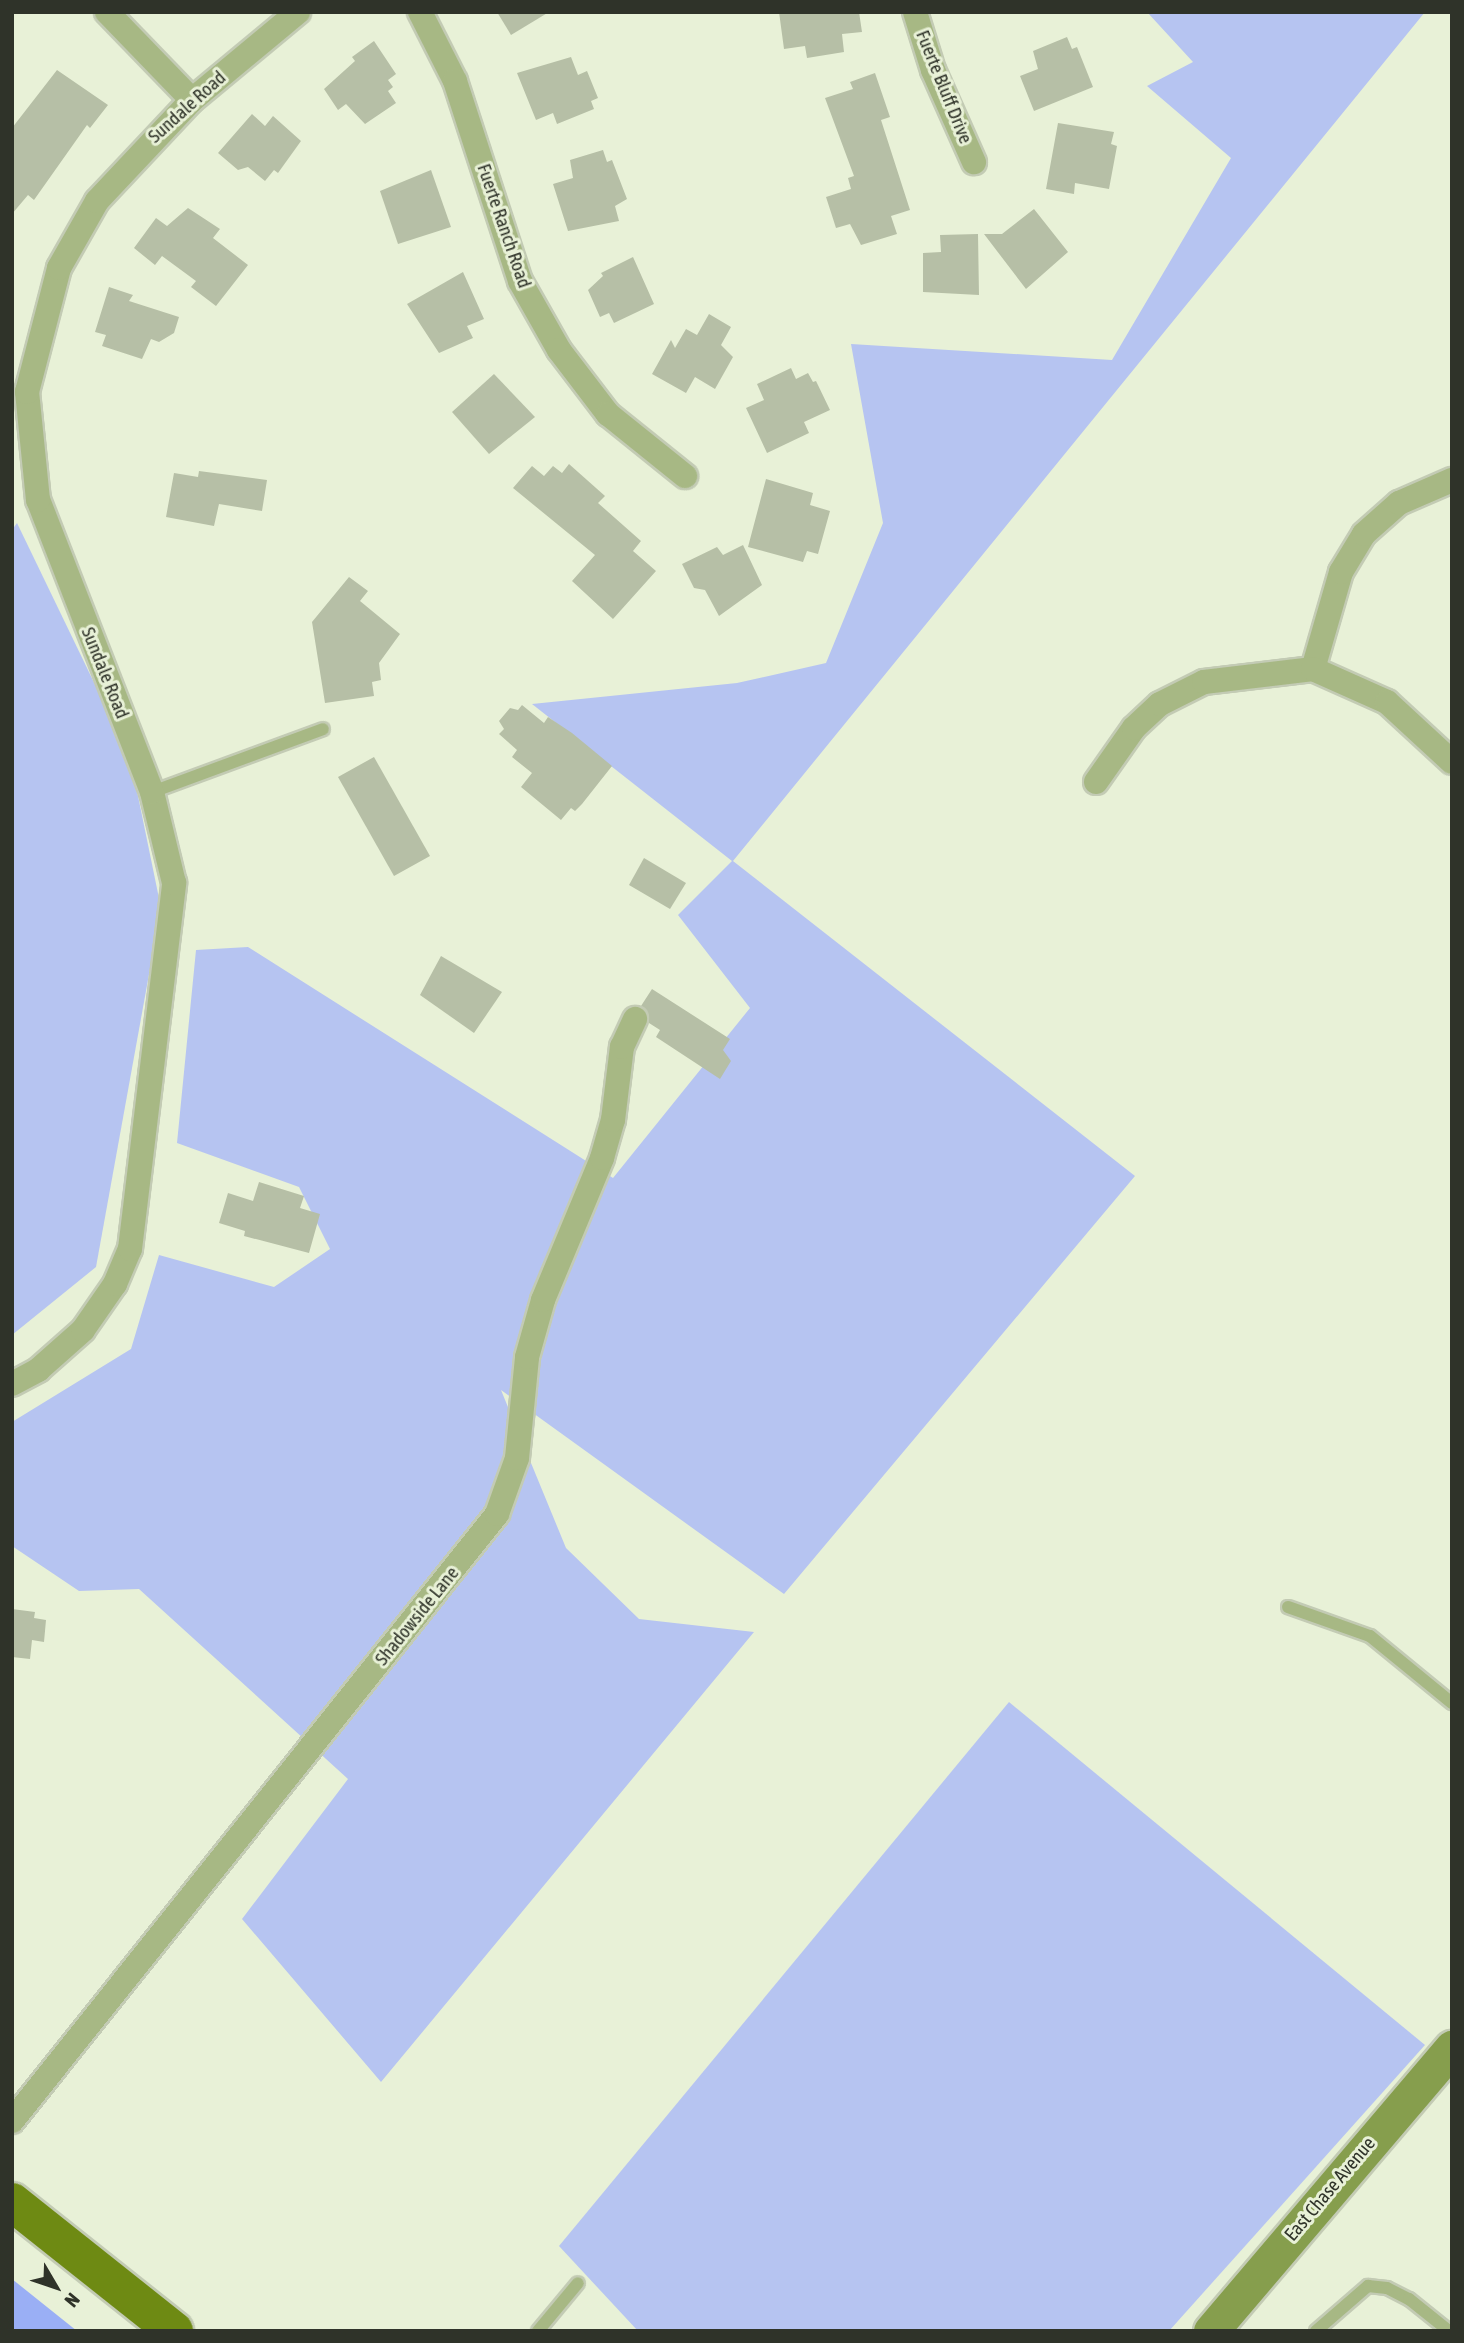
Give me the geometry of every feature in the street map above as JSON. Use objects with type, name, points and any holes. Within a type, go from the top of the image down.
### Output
[{"type":"main road","name":"East Chase Avenue","points":[[1211,2331],[1452,2048]]},
{"type":"main road","points":[[12,2202],[174,2331]]},
{"type":"street","points":[[107,12],[192,100]]},
{"type":"street","name":"Sundale Road","points":[[12,1384],[46,1364],[83,1330],[115,1284],[130,1249],[174,883],[152,792],[38,500],[27,392],[59,268],[97,201],[192,100],[298,12]]},
{"type":"street","name":"Fuerte Ranch Road","points":[[420,12],[455,81],[495,212],[520,281],[542,321],[608,414],[685,476]]},
{"type":"street","name":"Fuerte Bluff Drive","points":[[915,12],[933,70],[974,162]]},
{"type":"street","points":[[1313,670],[1337,583],[1364,534],[1399,503],[1452,480]]},
{"type":"street","points":[[1096,782],[1134,728],[1160,704],[1204,682],[1313,670],[1387,702],[1452,762]]},
{"type":"street","name":"Shadowside Lane","points":[[12,2121],[497,1514],[517,1458],[527,1357],[539,1311],[602,1158],[613,1120],[622,1047],[635,1019]]},
{"type":"lane","points":[[152,792],[323,729]]},
{"type":"lane","points":[[1288,1607],[1370,1636],[1452,1703]]},
{"type":"lane","points":[[538,2331],[578,2283]]},
{"type":"lane","points":[[1316,2331],[1367,2286],[1387,2288],[1409,2299],[1449,2331]]},
{"type":"shaded area","points":[[1147,12],[1425,12],[733,861],[1135,1176],[784,1594],[501,1390],[566,1548],[639,1619],[754,1632],[381,2082],[242,1919],[348,1779],[139,1589],[79,1591],[12,1546],[12,1422],[131,1349],[159,1255],[274,1287],[330,1249],[299,1187],[177,1143],[196,950],[248,947],[613,1178],[750,1008],[678,915],[732,861],[532,704],[737,683],[826,663],[883,523],[851,344],[1112,360],[1231,158],[1147,86],[1193,62]]},
{"type":"shaded area","points":[[17,523],[130,757],[161,908],[96,1267],[12,1335],[12,530]]},
{"type":"shaded area","points":[[1009,1702],[1425,2045],[1169,2331],[638,2331],[559,2246]]},
{"type":"shaded area","points":[[12,2279],[77,2331],[12,2331]]},
{"type":"building","points":[[497,12],[549,12],[511,35]]},
{"type":"building","points":[[779,12],[859,12],[862,32],[842,34],[844,52],[807,58],[805,46],[784,49]]},
{"type":"building","points":[[1067,37],[1072,49],[1077,47],[1093,87],[1034,111],[1020,76],[1038,69],[1033,51]]},
{"type":"building","points":[[374,41],[396,74],[388,80],[393,87],[388,91],[396,103],[365,124],[346,104],[338,110],[324,89],[355,61],[352,57]]},
{"type":"building","points":[[571,57],[578,75],[587,71],[598,98],[591,101],[594,109],[557,124],[553,113],[536,120],[517,73]]},
{"type":"building","points":[[57,70],[108,105],[90,128],[87,125],[34,200],[28,195],[12,214],[12,128]]},
{"type":"building","points":[[875,73],[890,117],[881,120],[910,210],[891,216],[897,234],[861,245],[850,224],[836,228],[826,197],[851,189],[848,178],[854,176],[825,98],[853,89],[850,82]]},
{"type":"building","points":[[252,114],[265,126],[273,116],[301,141],[278,173],[274,170],[265,181],[248,167],[238,170],[218,153]]},
{"type":"building","points":[[1058,123],[1114,132],[1111,144],[1117,146],[1109,189],[1075,183],[1074,194],[1046,189]]},
{"type":"building","points":[[603,150],[607,162],[612,160],[627,199],[615,206],[619,221],[568,231],[553,184],[573,178],[570,160]]},
{"type":"building","points":[[431,170],[451,227],[398,244],[380,191]]},
{"type":"building","points":[[188,208],[220,229],[213,238],[248,265],[216,306],[191,287],[196,281],[162,256],[155,265],[134,248],[156,218],[167,226]]},
{"type":"building","points":[[1034,209],[1068,252],[1026,289],[984,234],[1002,234]]},
{"type":"building","points":[[978,234],[979,295],[923,292],[923,253],[941,252],[940,235]]},
{"type":"building","points":[[633,257],[654,304],[614,323],[609,313],[600,317],[588,290],[603,276],[601,273]]},
{"type":"building","points":[[463,272],[484,319],[467,326],[473,338],[439,353],[407,304]]},
{"type":"building","points":[[109,287],[133,295],[129,301],[179,317],[174,333],[159,342],[151,339],[142,359],[102,346],[106,335],[95,332]]},
{"type":"building","points":[[709,314],[731,327],[721,345],[733,357],[715,389],[695,377],[686,393],[652,374],[671,340],[675,348],[686,329],[697,335]]},
{"type":"building","points":[[791,368],[796,379],[808,373],[813,382],[816,381],[830,410],[804,422],[809,433],[767,453],[746,408],[764,400],[757,384]]},
{"type":"building","points":[[494,374],[535,417],[489,454],[452,412]]},
{"type":"building","points":[[569,464],[605,496],[598,503],[641,541],[633,551],[656,571],[613,619],[572,581],[595,555],[513,488],[532,466],[544,476],[553,466],[562,473]]},
{"type":"building","points":[[199,471],[267,480],[262,511],[219,504],[214,526],[166,517],[174,473],[198,477]]},
{"type":"building","points":[[766,479],[813,493],[810,505],[830,511],[818,554],[807,551],[803,562],[748,547]]},
{"type":"building","points":[[743,545],[762,585],[719,616],[705,590],[694,588],[682,564],[717,547],[723,555]]},
{"type":"building","points":[[349,577],[368,591],[360,601],[400,634],[379,663],[381,680],[372,682],[374,696],[325,703],[312,622]]},
{"type":"building","points":[[522,705],[544,723],[548,717],[572,733],[612,766],[582,804],[575,811],[571,808],[561,820],[521,787],[532,773],[512,757],[517,750],[499,734],[504,729],[499,721],[510,708],[518,710]]},
{"type":"building","points":[[374,757],[430,856],[394,876],[338,777]]},
{"type":"building","points":[[644,858],[686,883],[670,909],[629,885]]},
{"type":"building","points":[[441,956],[502,992],[474,1033],[420,995]]},
{"type":"building","points":[[652,989],[730,1039],[723,1050],[731,1061],[720,1079],[656,1037],[660,1030],[649,1023],[641,1006]]},
{"type":"building","points":[[259,1182],[304,1196],[300,1208],[320,1214],[309,1253],[244,1236],[245,1231],[219,1223],[228,1193],[253,1201]]},
{"type":"building","points":[[12,1609],[35,1612],[34,1618],[46,1620],[44,1642],[32,1640],[30,1659],[12,1657]]}]
